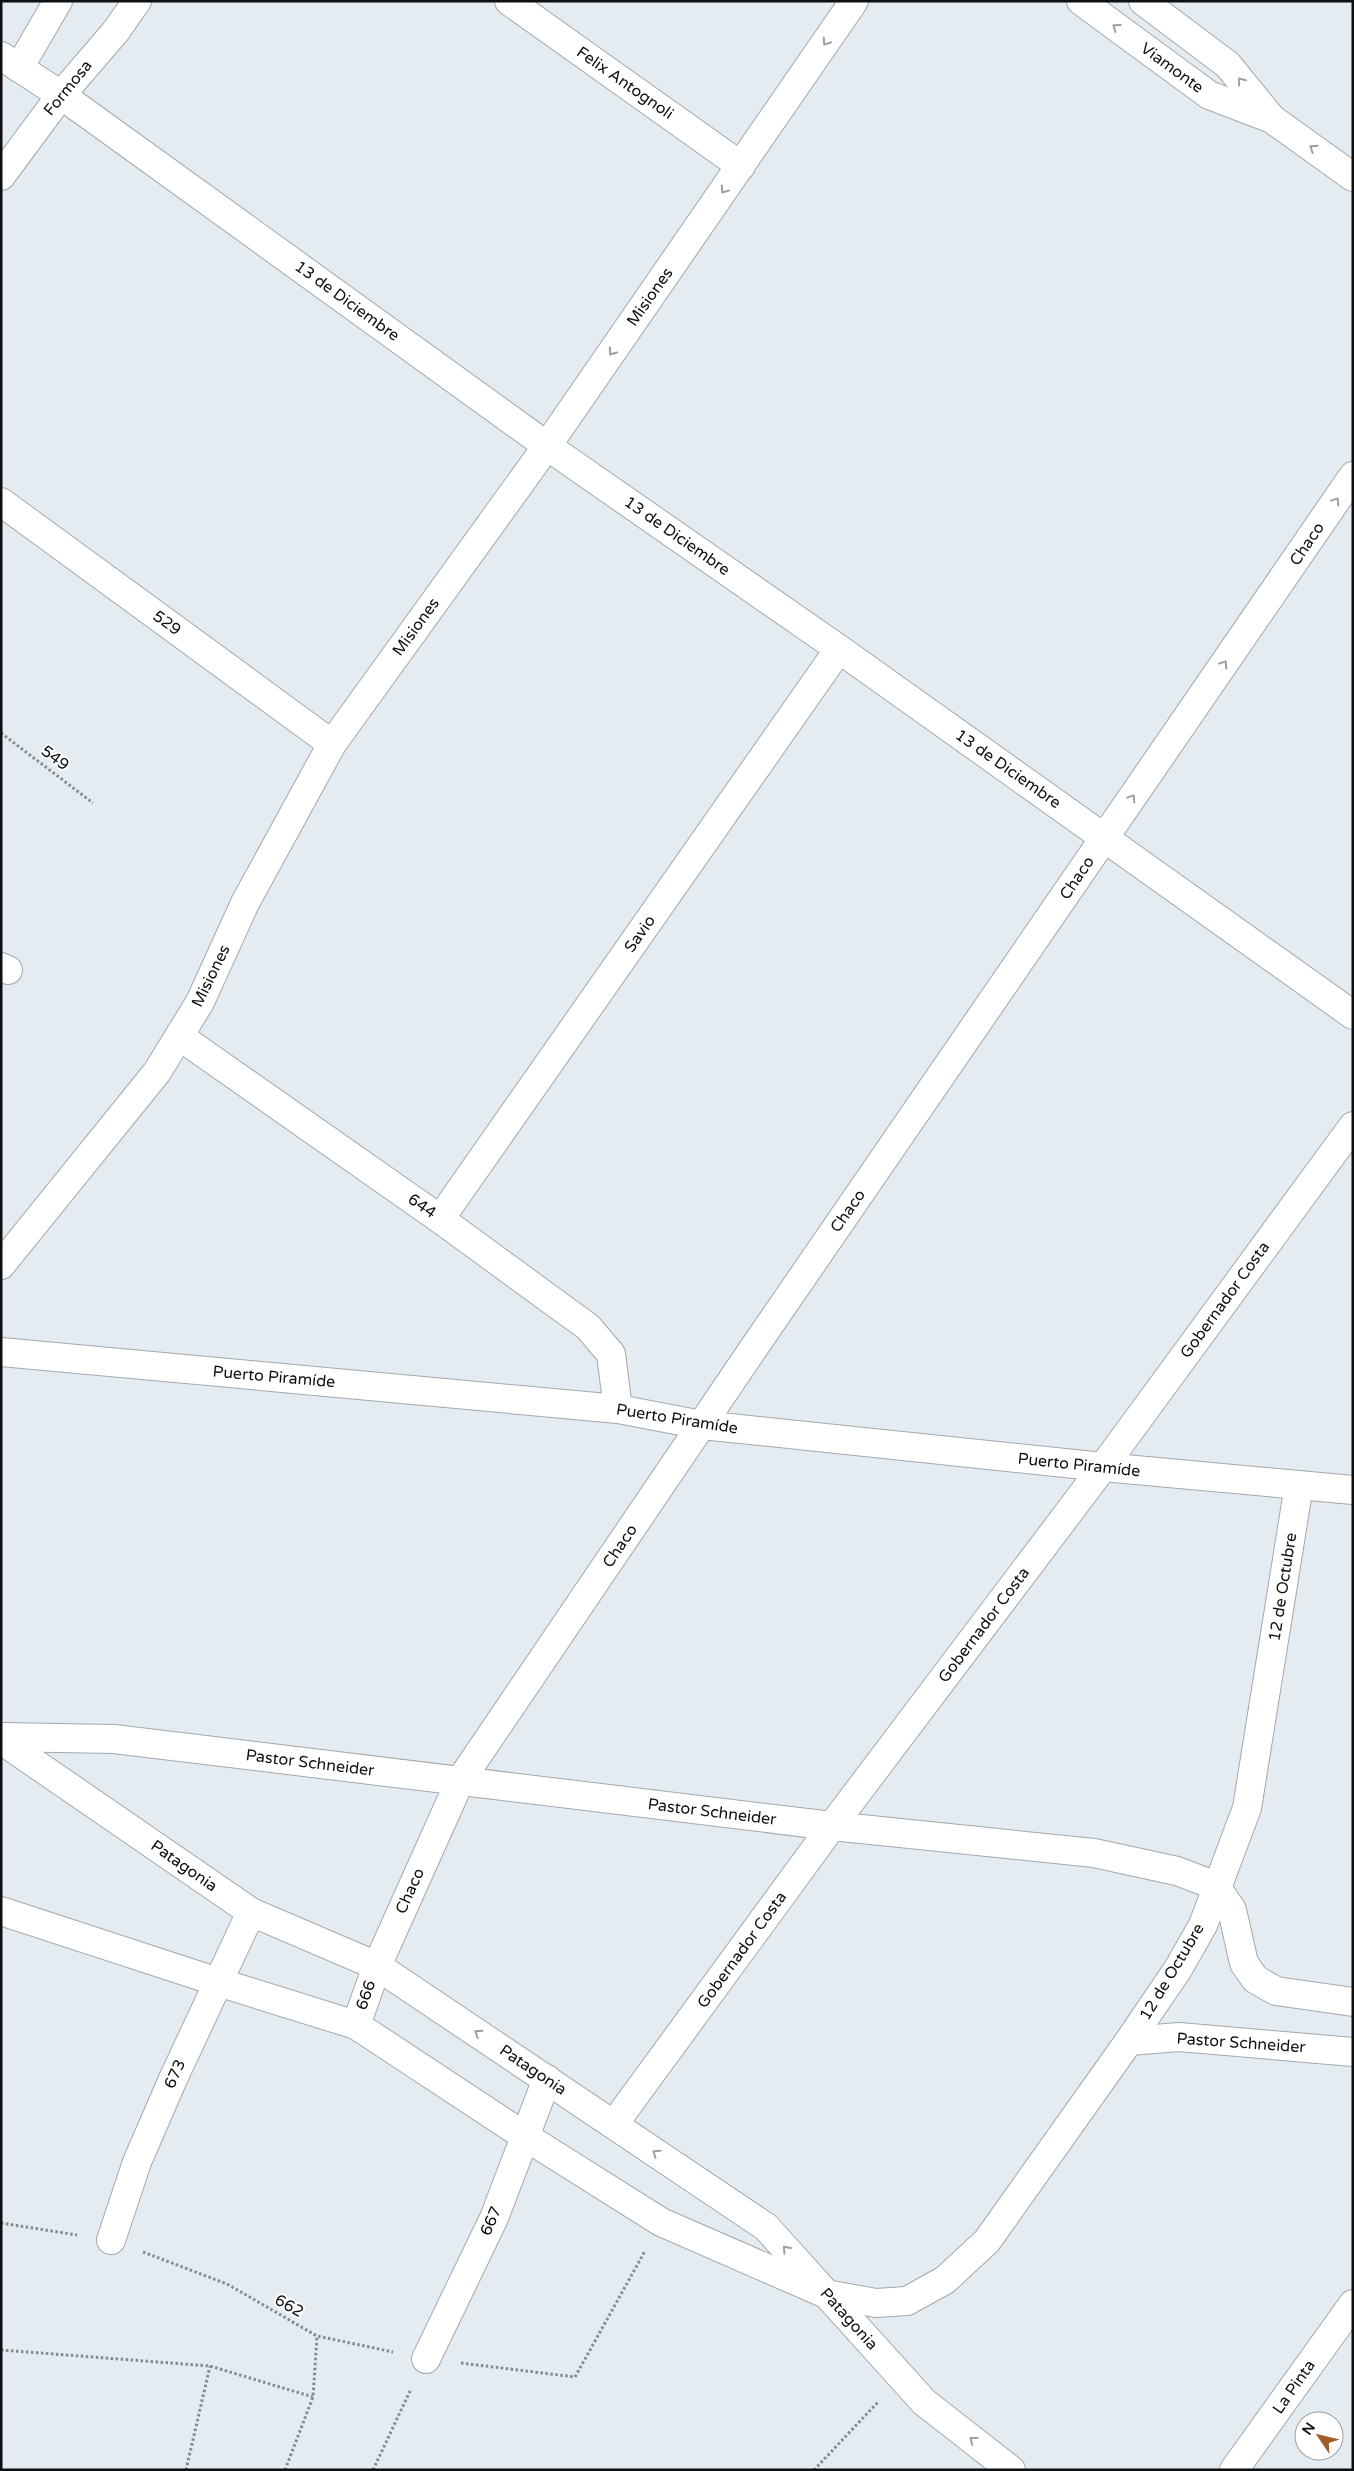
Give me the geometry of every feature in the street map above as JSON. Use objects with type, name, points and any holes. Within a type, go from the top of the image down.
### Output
[{"type":"street","points":[[10,62],[58,1]]},
{"type":"street","name":"Formosa","points":[[1,176],[61,95],[116,31],[137,1]]},
{"type":"street","name":"Felix Antognoli","points":[[509,1],[741,166]]},
{"type":"street","name":"Misiones","points":[[1,1266],[157,1072],[200,1002],[245,903],[332,744],[547,446],[854,1]]},
{"type":"street","name":"Viamonte","points":[[1081,1],[1209,95],[1272,119],[1353,177]]},
{"type":"street","name":"Viamonte","points":[[1143,1],[1228,65],[1272,119]]},
{"type":"street","name":"13 de Diciembre","points":[[10,62],[61,95],[547,446],[839,649],[1353,1015]]},
{"type":"street","name":"Chaco","points":[[377,1966],[460,1781],[1353,476]]},
{"type":"street","name":"529","points":[[1,502],[332,744]]},
{"type":"street","name":"Savio","points":[[440,1219],[839,649]]},
{"type":"street","name":"644","points":[[179,1036],[440,1219],[588,1327],[611,1354],[618,1409]]},
{"type":"street","name":"Gobernador Costa","points":[[614,2124],[832,1826],[1103,1468],[1353,1126]]},
{"type":"street","name":"Puerto Piramíde","points":[[1,1352],[618,1409],[702,1425],[1103,1468],[1353,1490]]},
{"type":"street","name":"12 de Octubre","points":[[826,2294],[876,2303],[907,2301],[945,2280],[986,2241],[1178,1969],[1203,1925],[1216,1886],[1247,1808],[1299,1485]]},
{"type":"street","name":"Pastor Schneider","points":[[1,1737],[114,1739],[832,1826],[1094,1853],[1177,1871],[1216,1886]]},
{"type":"street","name":"Patagonia","points":[[1,1740],[250,1912],[377,1966],[766,2227],[924,2402],[1011,2470]]},
{"type":"street","points":[[1216,1886],[1232,1910],[1244,1963],[1255,1979],[1276,1991],[1353,2002]]},
{"type":"street","points":[[1,1910],[218,1982],[356,2025],[526,2137],[661,2222],[826,2294]]},
{"type":"street","name":"673","points":[[111,2240],[137,2162],[250,1912]]},
{"type":"street","name":"666","points":[[356,2025],[377,1966]]},
{"type":"street","name":"Pastor Schneider","points":[[1129,2041],[1179,2037],[1353,2052]]},
{"type":"street","name":"667","points":[[426,2359],[494,2218],[548,2079]]},
{"type":"street","name":"La Pinta","points":[[1234,2470],[1353,2304]]},
{"type":"path","name":"549","points":[[1,734],[93,803]]},
{"type":"path","name":"662","points":[[1,2223],[111,2240],[227,2284],[317,2336],[426,2359],[575,2377],[661,2222]]},
{"type":"path","points":[[285,2470],[313,2396],[317,2336]]},
{"type":"path","points":[[1,2350],[210,2366],[313,2396]]},
{"type":"path","points":[[372,2470],[426,2359]]},
{"type":"path","points":[[186,2470],[210,2366]]},
{"type":"path","points":[[814,2470],[902,2377]]}]
